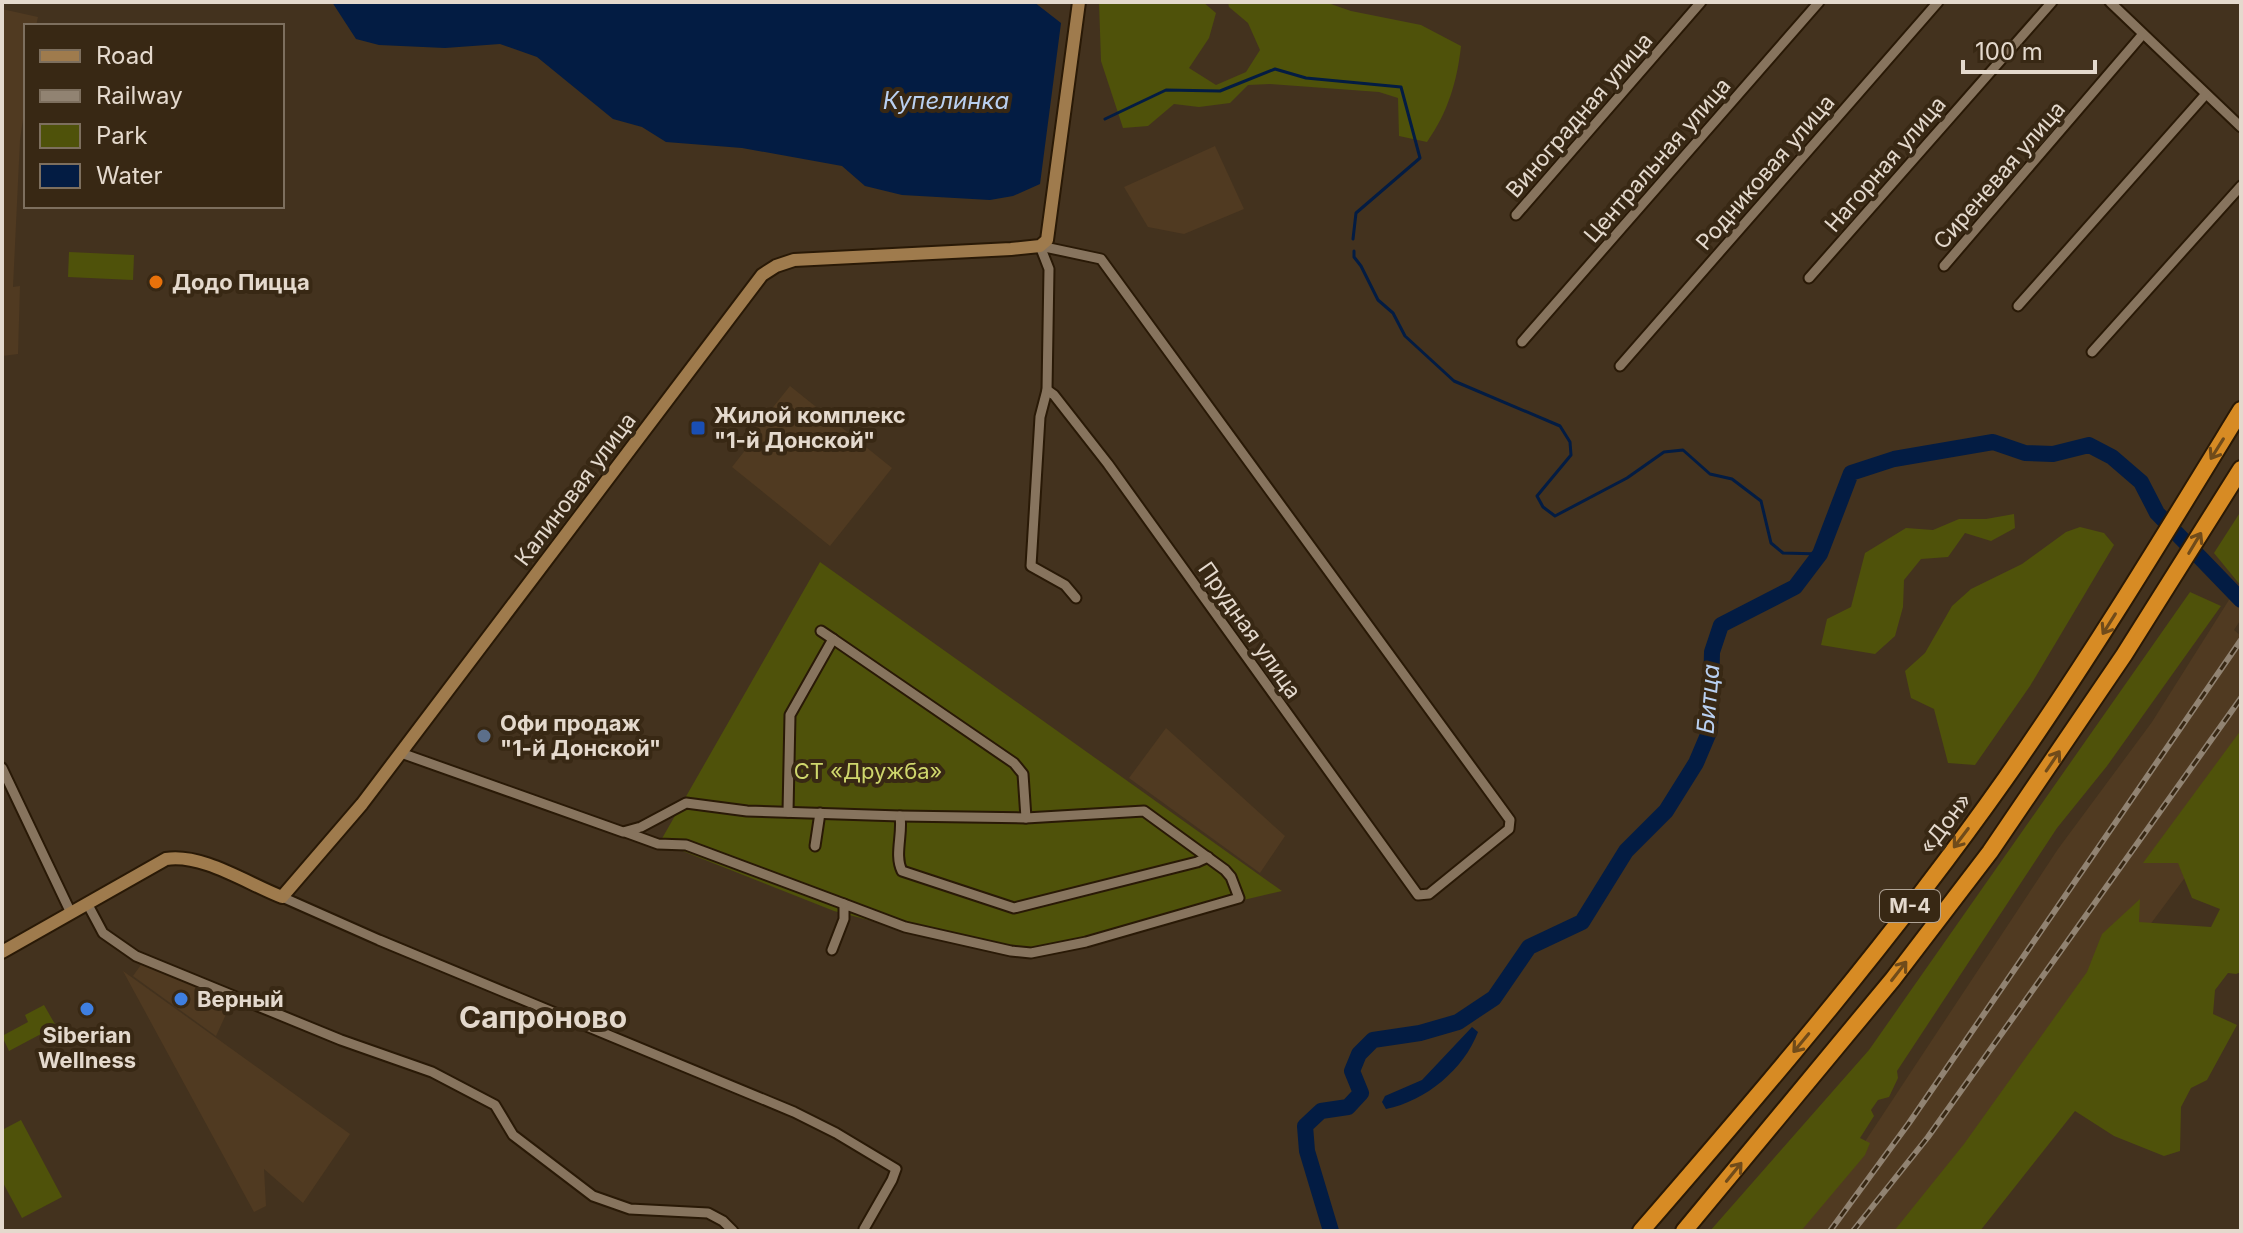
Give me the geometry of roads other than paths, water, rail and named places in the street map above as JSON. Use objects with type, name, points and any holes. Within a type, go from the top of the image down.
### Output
[{"type":"highway","name":"«Дон»","points":[[1641,1231],[1872,957],[2004,780],[2085,662],[2241,410]]},
{"type":"highway","name":"М-4","points":[[1684,1231],[1893,979],[1990,852],[2174,578],[2241,469]]},
{"type":"street","points":[[1076,598],[1065,585],[1031,566],[1040,417],[1047,390],[1049,269],[1040,246],[1050,234],[1079,2]]},
{"type":"street","name":"Виноградная улица","points":[[1516,215],[1701,2]]},
{"type":"street","name":"Центральная улица","points":[[1522,342],[1819,2]]},
{"type":"street","name":"Родниковая улица","points":[[1620,366],[1938,2]]},
{"type":"street","name":"Нагорная улица","points":[[1809,278],[2052,2]]},
{"type":"street","points":[[2110,2],[2241,127]]},
{"type":"street","name":"Сиреневая улица","points":[[1944,266],[2143,34]]},
{"type":"street","points":[[2018,306],[2206,94]]},
{"type":"street","points":[[2092,352],[2241,186]]},
{"type":"street","name":"Калиновая улица","points":[[282,897],[362,804],[762,275],[794,260],[1040,246]]},
{"type":"street","name":"Прудная улица","points":[[1040,246],[1101,259],[1510,820],[1509,829],[1429,894],[1418,895],[1108,464],[1047,390]]},
{"type":"street","points":[[821,631],[1014,763],[1023,774],[1026,818]]},
{"type":"street","points":[[788,812],[790,715],[833,639]]},
{"type":"street","points":[[401,753],[623,832],[658,844],[686,845],[884,921],[1011,951],[1045,951],[1239,898],[1231,877],[1144,811],[1026,818],[900,816],[747,811],[686,803],[641,827],[623,832]]},
{"type":"street","points":[[2,768],[71,913]]},
{"type":"street","points":[[815,846],[820,813]]},
{"type":"street","points":[[900,816],[902,871],[1014,908],[1208,857]]},
{"type":"street","points":[[2,952],[157,863],[176,857],[203,863],[379,940],[765,1100],[836,1133],[896,1169],[864,1229]]},
{"type":"street","points":[[87,903],[103,933],[136,956],[341,1040],[432,1072],[495,1105],[513,1135],[593,1196],[630,1209],[708,1213],[733,1231]]},
{"type":"street","points":[[832,950],[844,919],[844,904]]},
{"type":"water","name":"Купелинка","points":[[332,2],[1034,2],[1061,23],[1040,184],[1013,196],[990,200],[902,195],[865,186],[842,166],[742,148],[666,142],[642,127],[613,119],[537,57],[500,44],[445,48],[379,45],[356,39]]},
{"type":"water","points":[[1472,1027],[1478,1032],[1472,1046],[1453,1071],[1415,1099],[1386,1109],[1382,1102],[1385,1096],[1422,1080]]},
{"type":"waterway","name":"Купелинка","points":[[1105,119],[1166,90],[1220,91],[1275,69],[1306,78],[1401,87],[1420,158],[1356,213],[1353,239]]},
{"type":"waterway","name":"Купелинка","points":[[1354,251],[1354,257],[1378,300],[1393,313],[1405,336],[1454,381],[1560,426],[1570,442],[1571,455],[1537,496],[1543,507],[1555,516],[1627,478],[1664,452],[1683,450],[1710,474],[1732,479],[1761,501],[1771,543],[1783,553],[1820,554]]},
{"type":"waterway","name":"Битца","points":[[1331,1231],[1307,1151],[1305,1126],[1321,1111],[1348,1107],[1361,1093],[1352,1071],[1359,1054],[1373,1040],[1420,1033],[1458,1022],[1494,998],[1529,947],[1582,922],[1626,851],[1666,811],[1696,763],[1710,730],[1712,652],[1721,625],[1795,587],[1820,554],[1851,473],[1894,459],[1993,442],[2025,453],[2053,454],[2089,445],[2112,457],[2141,482],[2157,513],[2241,600]]},
{"type":"railway","points":[[1830,1231],[1909,1123],[2241,640]]},
{"type":"railway","points":[[1853,1231],[1928,1137],[2241,698]]},
{"type":"place","name":"Додо Пицца","points":[[156,282]]},
{"type":"place","name":"Жилой комплекс \"1-й Донской\"","points":[[698,428]]},
{"type":"place","name":"Офи продаж \"1-й Донской\"","points":[[484,736]]},
{"type":"place","name":"Верный","points":[[181,999]]},
{"type":"place","name":"Siberian Wellness","points":[[87,1009]]},
{"type":"district","name":"Сапроново","points":[[543,1017]]},
{"type":"park label","name":"СТ «Дружба»","points":[[868,771]]}]
